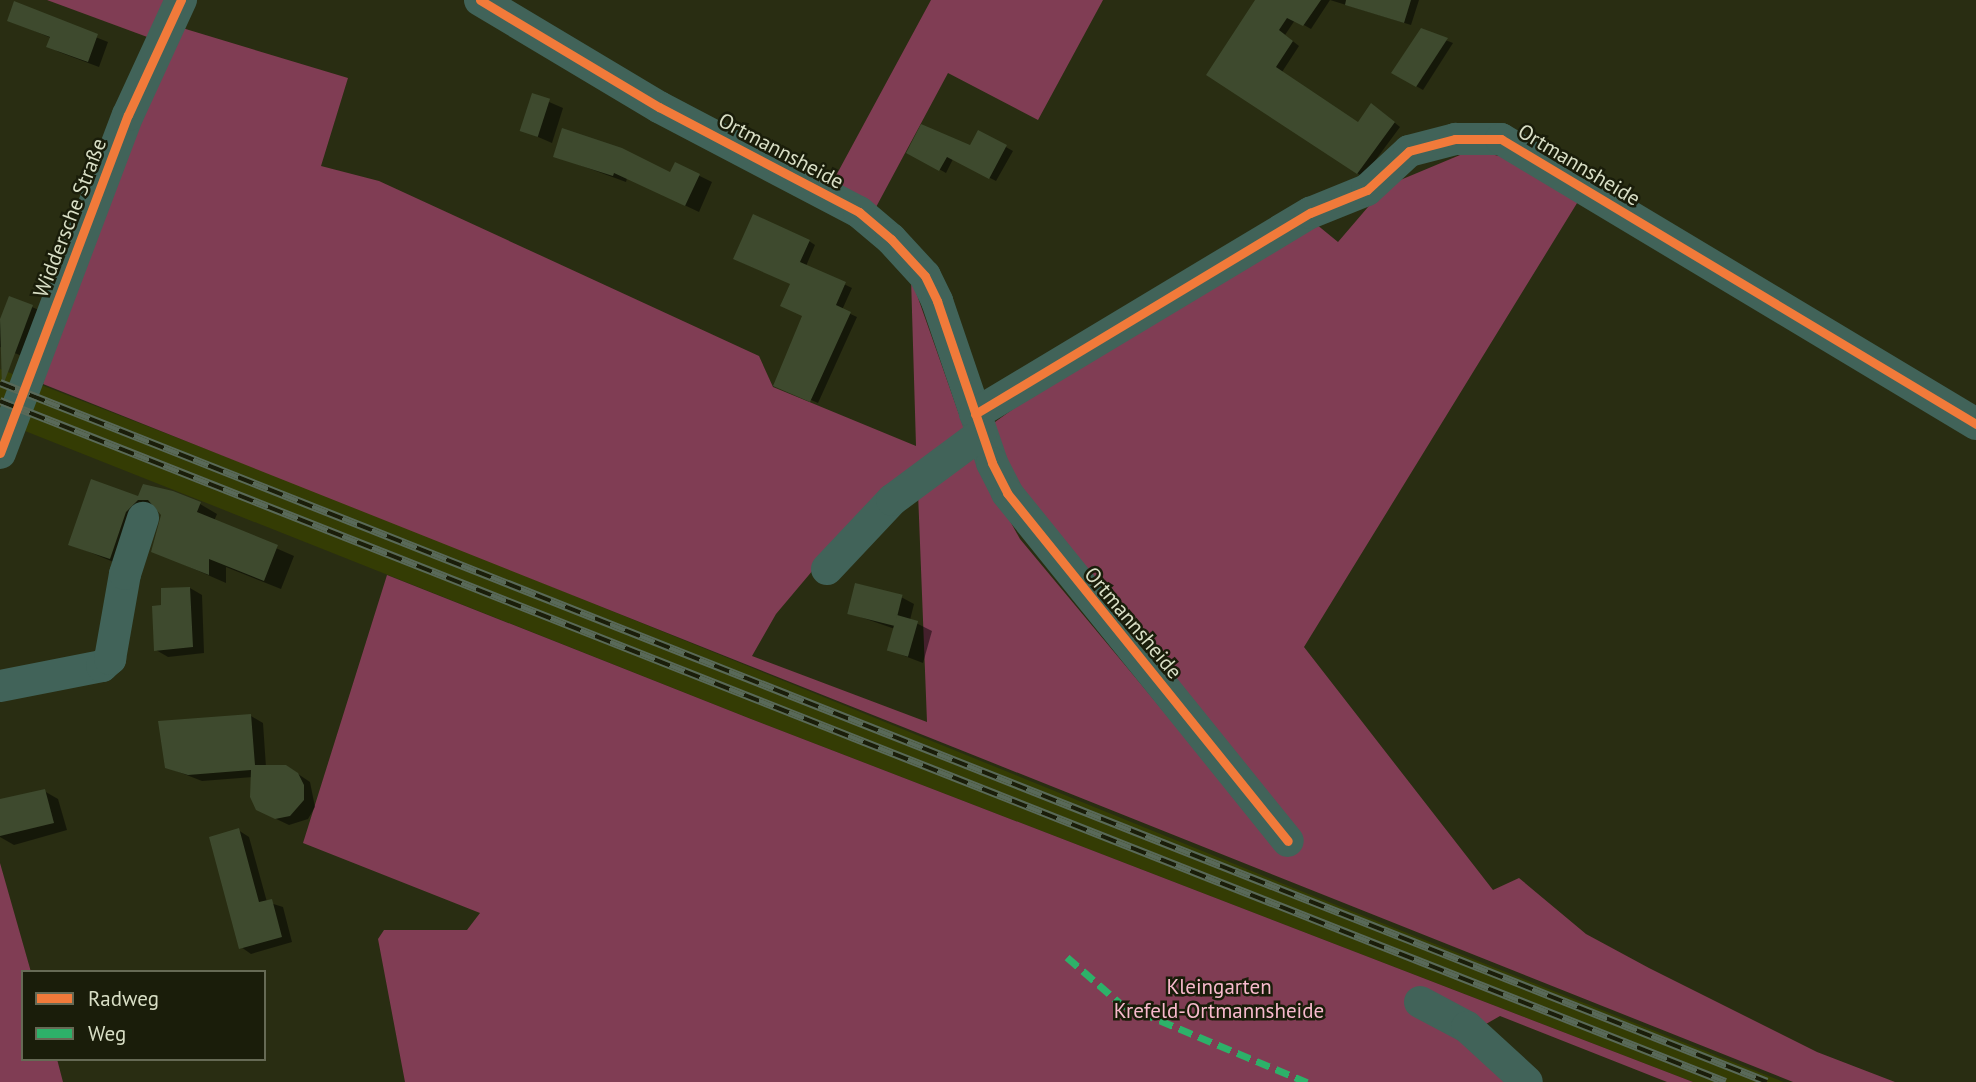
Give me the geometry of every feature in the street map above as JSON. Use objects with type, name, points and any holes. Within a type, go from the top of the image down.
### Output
[{"type":"street","name":"Widdersche Straße","points":[[0,453],[128,116],[181,0]]},
{"type":"street","name":"Ortmannsheide","points":[[480,0],[659,107],[821,190],[881,230],[925,275],[953,341],[978,424],[1007,493],[1031,527],[1288,841]]},
{"type":"street","name":"Ortmannsheide","points":[[978,424],[1310,213],[1367,190],[1409,151],[1455,139],[1501,139],[1976,424]]},
{"type":"street","points":[[827,569],[892,500],[978,424]]},
{"type":"street","points":[[0,686],[102,666],[110,659],[125,574],[144,518]]},
{"type":"street","points":[[1420,1002],[1467,1027],[1527,1082]]},
{"type":"shaded area","points":[[0,369],[351,505],[1301,891],[1784,1082],[1693,1082],[751,719],[25,431],[0,421]]},
{"type":"green space","points":[[47,0],[166,0],[150,38]]},
{"type":"green space","points":[[931,0],[1103,0],[1038,120],[948,73],[875,209],[832,183]]},
{"type":"green space","points":[[179,27],[348,78],[321,166],[379,181],[759,356],[773,387],[916,446],[911,278],[973,454],[1020,539],[1279,850],[1034,512],[988,427],[1037,392],[1316,224],[1338,242],[1386,186],[1460,155],[1485,153],[1519,160],[1582,195],[1304,647],[1493,890],[1519,878],[1586,934],[1817,1052],[1895,1082],[1793,1082],[43,384],[64,302]],"holes":[[[917,467],[927,722],[752,656],[776,614],[840,538]]]},
{"type":"green space","name":"Kleingarten Krefeld-Ortmannsheide","points":[[387,575],[751,719],[1693,1082],[1667,1082],[1500,1016],[1479,1028],[1448,1027],[1509,1082],[405,1082],[378,939],[384,930],[467,930],[480,913],[303,843]]},
{"type":"green space","points":[[0,863],[30,970],[21,970],[21,1061],[58,1061],[63,1082],[0,1082]]},
{"type":"building","points":[[1255,0],[1321,0],[1303,26],[1287,18],[1279,30],[1293,41],[1276,67],[1358,122],[1371,103],[1395,122],[1357,174],[1206,75]]},
{"type":"building","points":[[1346,0],[1411,0],[1404,23],[1345,5]]},
{"type":"building","points":[[14,1],[98,34],[88,62],[46,47],[50,37],[7,21]]},
{"type":"building","points":[[1421,28],[1448,38],[1416,87],[1391,73]]},
{"type":"building","points":[[532,93],[550,99],[538,137],[520,131]]},
{"type":"building","points":[[921,124],[970,145],[978,130],[1007,145],[989,179],[947,157],[939,171],[906,153]]},
{"type":"building","points":[[562,128],[622,148],[670,172],[675,162],[700,174],[685,206],[614,173],[613,176],[553,157]]},
{"type":"building","points":[[753,214],[810,240],[800,262],[846,282],[836,305],[851,312],[810,402],[773,386],[802,316],[780,306],[790,284],[733,259]]},
{"type":"building","points":[[9,296],[33,305],[2,388],[0,319]]},
{"type":"building","points":[[91,479],[138,496],[143,484],[173,491],[201,502],[197,512],[278,545],[264,581],[209,559],[209,575],[151,552],[161,515],[148,500],[138,500],[126,512],[110,559],[68,545]]},
{"type":"building","points":[[855,583],[903,595],[895,626],[847,614]]},
{"type":"building","points":[[190,587],[193,647],[154,651],[152,606],[161,605],[161,588]]},
{"type":"building","points":[[897,615],[918,621],[908,657],[887,651]]},
{"type":"building","points":[[251,714],[255,765],[286,765],[298,773],[304,785],[304,800],[290,816],[275,819],[256,810],[250,797],[251,770],[188,775],[165,768],[158,721]]},
{"type":"building","points":[[45,789],[54,823],[0,836],[0,799]]},
{"type":"building","points":[[239,828],[259,902],[272,899],[282,937],[239,949],[209,837]]},
{"type":"railway","points":[[0,383],[1767,1082]]},
{"type":"railway","points":[[0,401],[1725,1082]]},
{"type":"marked path","points":[[1067,957],[1121,1004],[1307,1082]]},
{"type":"cycle path","points":[[0,453],[128,115],[181,0]]},
{"type":"cycle path","points":[[480,0],[659,107],[859,212],[891,239],[925,276],[937,301],[992,463],[1007,493],[1288,841]]},
{"type":"cycle path","points":[[975,414],[1310,213],[1367,190],[1409,151],[1455,139],[1501,139],[1976,424]]}]
